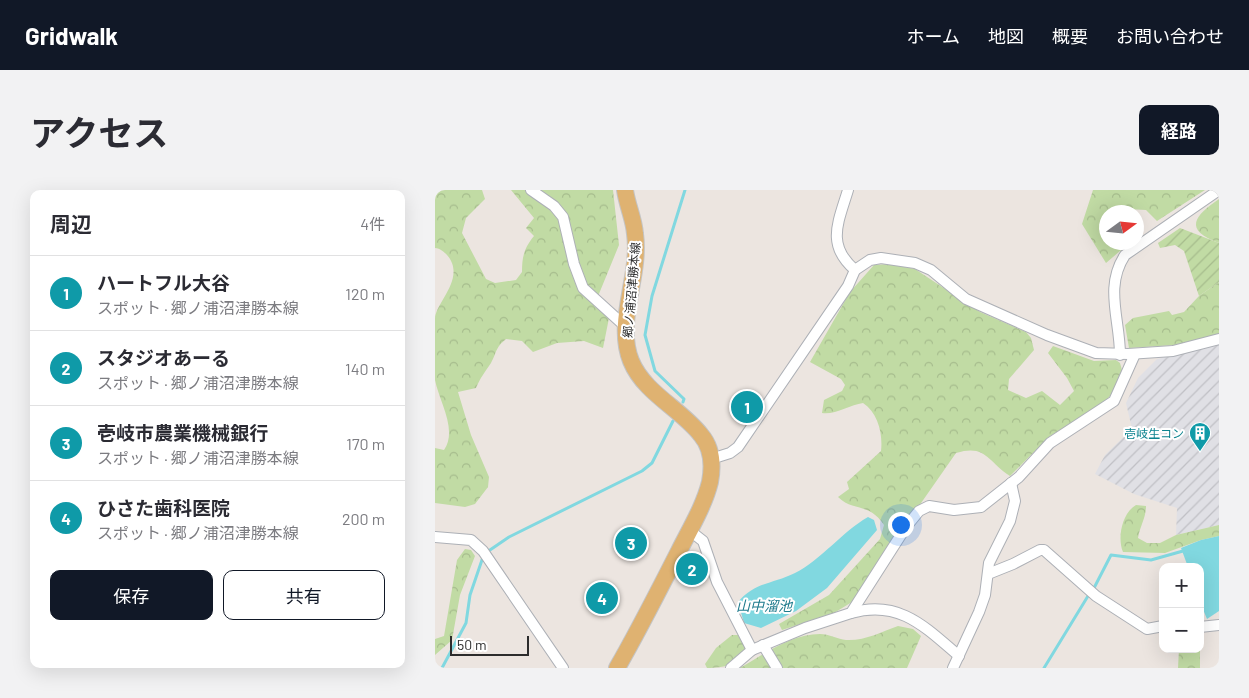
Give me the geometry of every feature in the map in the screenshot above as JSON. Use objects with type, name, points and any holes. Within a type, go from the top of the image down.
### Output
[{"type":"main road","name":"郷ノ浦沼津勝本線","points":[[617,668],[689,530],[709,483],[711,459],[701,435],[637,371],[627,345],[626,327],[635,256],[635,234],[625,190]]},
{"type":"street","points":[[531,190],[554,206],[563,217],[574,264],[583,288],[626,327]]},
{"type":"street","points":[[848,190],[836,238],[837,249],[846,262],[855,270]]},
{"type":"street","points":[[1120,355],[1120,337],[1113,286],[1118,266],[1125,255],[1219,190]]},
{"type":"street","points":[[711,459],[731,453],[738,447],[847,286],[855,270],[870,260],[881,258],[915,263],[931,270],[966,299],[1072,346],[1096,353],[1120,355],[1173,351],[1219,339]]},
{"type":"street","points":[[851,613],[906,527],[919,511],[929,506],[954,510],[981,507],[1011,483],[1050,443],[1114,401],[1135,354]]},
{"type":"street","points":[[953,668],[979,612],[989,563],[1010,521],[1015,501],[1011,483]]},
{"type":"street","points":[[689,530],[703,541],[717,582],[751,650]]},
{"type":"street","points":[[435,537],[471,540],[485,554],[563,668]]},
{"type":"street","points":[[988,574],[1044,550],[1096,596],[1147,629],[1159,627]]},
{"type":"street","points":[[731,668],[751,650],[805,628],[870,608],[877,608],[922,624],[959,656]]},
{"type":"street","points":[[1204,627],[1219,625]]},
{"type":"street","points":[[763,645],[777,668]]},
{"type":"shaded area","points":[[1219,344],[1219,525],[1176,535],[1177,508],[1134,494],[1095,474],[1105,455],[1132,429],[1126,403],[1138,378],[1157,359]]},
{"type":"green space","points":[[435,190],[482,190],[485,199],[466,218],[462,233],[486,279],[495,283],[516,280],[522,272],[523,257],[534,236],[526,228],[534,218],[511,190],[613,190],[619,245],[594,306],[609,318],[603,348],[584,341],[557,343],[533,352],[522,341],[506,339],[498,348],[476,388],[458,392],[471,435],[489,477],[488,487],[475,504],[465,507],[435,503],[435,448],[444,450],[449,434],[446,415],[435,380],[435,319],[436,313],[449,290],[454,272],[447,255],[440,249],[435,248]]},
{"type":"green space","points":[[1093,190],[1205,190],[1157,221],[1144,210],[1144,205],[1099,205],[1099,250],[1121,250],[1106,263],[1082,224]]},
{"type":"green space","points":[[1219,199],[1219,243],[1200,233],[1196,222],[1203,211]]},
{"type":"green space","points":[[1180,228],[1219,243],[1219,282],[1199,296],[1184,251],[1175,245],[1160,248],[1158,243]]},
{"type":"green space","points":[[889,264],[915,269],[980,312],[1026,332],[1031,338],[1034,350],[1009,379],[1008,390],[1026,398],[1042,391],[1060,405],[1074,391],[1067,378],[1048,353],[1053,346],[1094,361],[1116,360],[1120,363],[1122,370],[1114,391],[1104,403],[1050,436],[1010,476],[980,452],[966,451],[956,453],[852,602],[834,613],[782,630],[779,624],[829,595],[880,539],[884,525],[873,513],[844,502],[838,497],[849,489],[847,482],[881,451],[880,431],[876,418],[863,403],[832,413],[822,413],[824,400],[842,391],[845,385],[841,379],[810,362],[850,292],[874,265]]},
{"type":"green space","points":[[1219,282],[1219,334],[1175,345],[1129,348],[1125,325],[1133,318],[1169,311],[1172,315],[1184,312],[1199,296]]},
{"type":"green space","points":[[1136,505],[1146,506],[1138,538],[1147,543],[1160,543],[1176,535],[1219,525],[1219,536],[1201,540],[1165,553],[1123,552],[1121,546],[1122,526],[1127,514]]},
{"type":"green space","points":[[465,549],[471,550],[475,556],[460,595],[452,640],[435,655],[435,639],[444,636],[457,560]]},
{"type":"green space","points":[[898,626],[913,629],[921,636],[907,668],[740,668],[768,651],[799,637],[820,634],[853,640],[873,636]]},
{"type":"green space","points":[[732,635],[738,635],[746,648],[743,654],[730,664],[707,668],[705,664],[716,648]]},
{"type":"green space","points":[[1179,653],[1200,653],[1200,668],[1178,668]]},
{"type":"water","name":"山中溜池","points":[[868,517],[874,520],[877,530],[827,588],[796,611],[761,628],[744,623],[738,602],[744,595],[758,587],[787,577],[805,567]]},
{"type":"water","points":[[1219,536],[1219,611],[1207,619],[1204,612],[1204,563],[1187,563],[1181,548],[1201,540]]},
{"type":"waterway","points":[[683,402],[684,399],[655,371],[645,335],[652,296],[685,190]]},
{"type":"waterway","points":[[487,552],[509,537],[642,471],[652,463],[673,421]]},
{"type":"waterway","points":[[1093,590],[1111,555],[1151,560],[1183,551]]},
{"type":"waterway","points":[[442,668],[466,623],[470,595],[483,557]]},
{"type":"waterway","points":[[1044,668],[1088,596]]},
{"type":"place","name":"ハートフル大谷","points":[[747,407]]},
{"type":"place","name":"壱岐生コン","points":[[1200,452]]},
{"type":"place","name":"壱岐市農業機械銀行","points":[[631,543]]},
{"type":"place","name":"スタジオあーる","points":[[692,569]]},
{"type":"place","name":"ひさた歯科医院","points":[[602,598]]}]
